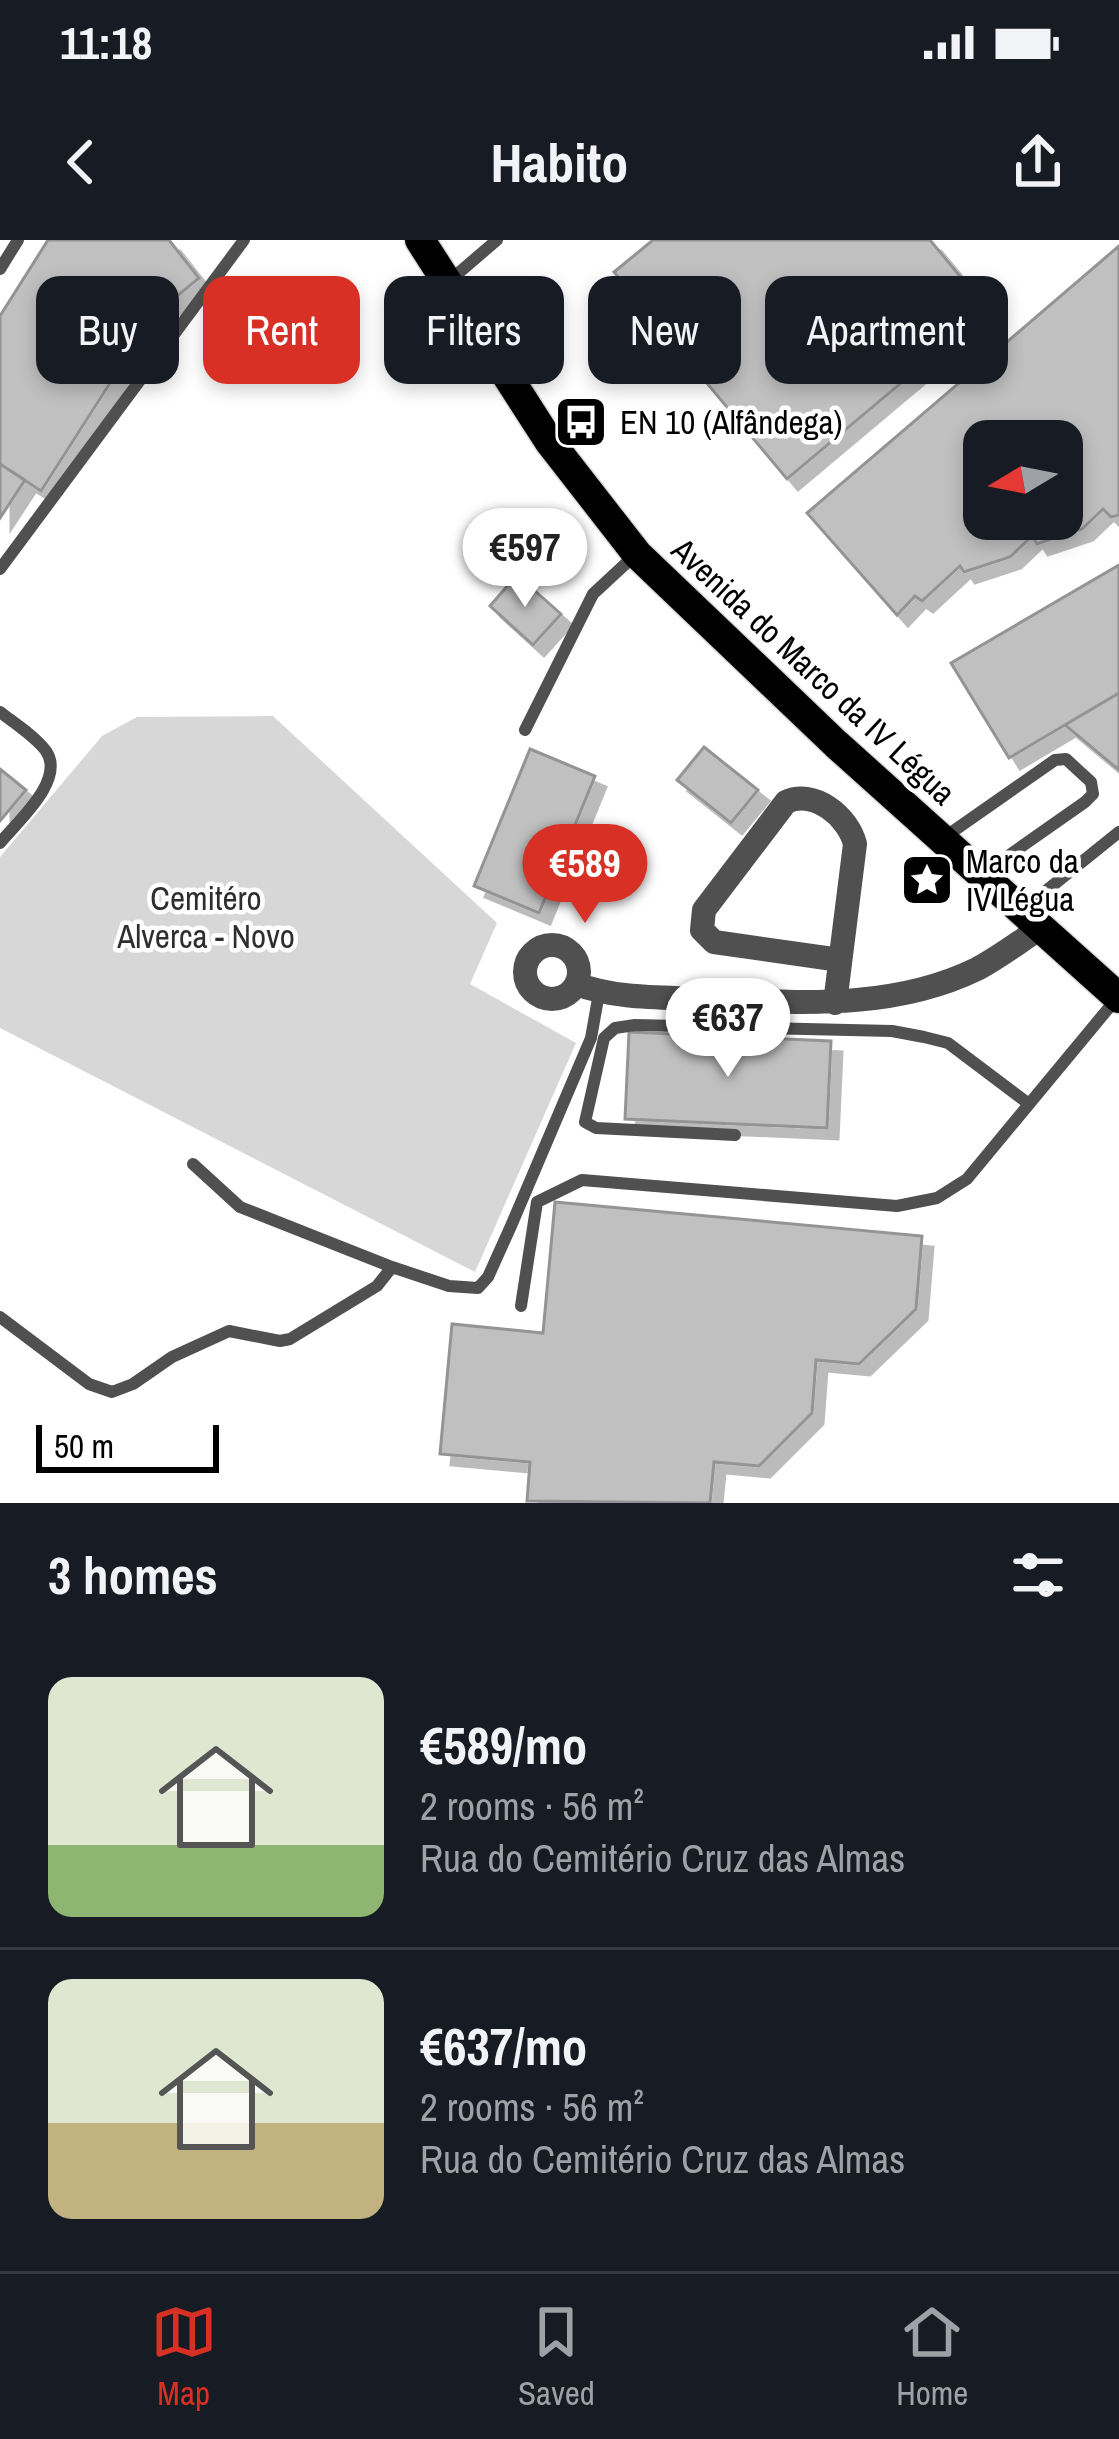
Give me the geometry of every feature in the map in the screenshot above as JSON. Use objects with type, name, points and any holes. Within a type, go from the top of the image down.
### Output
[{"type":"main road","name":"Avenida do Marco da IV Légua","points":[[420,240],[443,276]]},
{"type":"main road","name":"Avenida do Marco da IV Légua","points":[[513,384],[559,455],[637,554],[940,840],[1118,998]]},
{"type":"street","points":[[835,1003],[840,960],[854,838],[815,799],[800,796],[787,802],[704,910],[702,930],[714,942],[840,960]]},
{"type":"street","points":[[588,988],[835,1003],[892,996],[980,967],[1029,920]]},
{"type":"lane","points":[[0,269],[18,240]]},
{"type":"lane","points":[[0,569],[244,240]]},
{"type":"lane","points":[[454,276],[497,240]]},
{"type":"lane","points":[[525,730],[593,594],[637,554]]},
{"type":"lane","points":[[0,712],[47,752],[51,767],[47,784],[0,843]]},
{"type":"lane","points":[[940,840],[1055,760],[1066,759],[1091,782],[1093,794],[1085,802],[980,876]]},
{"type":"lane","points":[[1029,920],[1119,832]]},
{"type":"lane","points":[[193,1164],[240,1207],[392,1267],[464,1289],[478,1288],[488,1277],[591,1039],[588,988]]},
{"type":"lane","points":[[520,1306],[537,1202],[582,1180],[897,1206],[937,1198],[967,1179],[1118,998]]},
{"type":"lane","points":[[735,1135],[596,1128],[585,1122],[604,1038],[615,1028],[635,1025],[892,1031],[948,1043],[1029,1103]]},
{"type":"lane","points":[[0,1317],[89,1384],[112,1392],[229,1331],[290,1339],[377,1286],[392,1267]]},
{"type":"green space","name":"Cemitéro Alverca - Novo","points":[[273,716],[497,923],[470,984],[576,1043],[475,1272],[0,1028],[0,857],[102,736],[137,717]]},
{"type":"building","points":[[48,240],[169,240],[199,278],[179,295],[179,276],[36,276],[36,384],[109,384],[41,491],[0,464],[0,316]]},
{"type":"building","points":[[653,240],[930,240],[960,276],[765,276],[765,384],[900,384],[787,479],[708,384],[741,384],[741,276],[617,276],[614,272]]},
{"type":"building","points":[[1119,246],[1119,515],[1111,517],[1103,509],[1083,528],[1083,420],[963,420],[963,540],[1028,540],[1010,557],[964,572],[960,566],[922,601],[915,596],[897,615],[807,513],[958,384],[1008,384],[1008,341]]},
{"type":"building","points":[[0,464],[25,480],[0,518]]},
{"type":"building","points":[[1119,565],[1119,693],[1009,758],[951,663]]},
{"type":"building","points":[[517,575],[561,614],[533,645],[490,606]]},
{"type":"building","points":[[1119,693],[1119,770],[1065,725]]},
{"type":"building","points":[[704,747],[758,790],[731,823],[677,780]]},
{"type":"building","points":[[530,749],[595,776],[539,913],[474,886]]},
{"type":"building","points":[[0,769],[26,790],[0,821]]},
{"type":"building","points":[[629,1032],[831,1041],[827,1128],[625,1119]]},
{"type":"building","points":[[555,1202],[922,1236],[916,1309],[859,1364],[816,1360],[812,1413],[759,1466],[714,1462],[710,1503],[527,1501],[530,1462],[440,1454],[452,1324],[543,1333]]},
{"type":"place","name":"EN 10 (Alfândega)","points":[[581,422]]},
{"type":"place","name":"Marco da IV Légua","points":[[927,880]]}]
